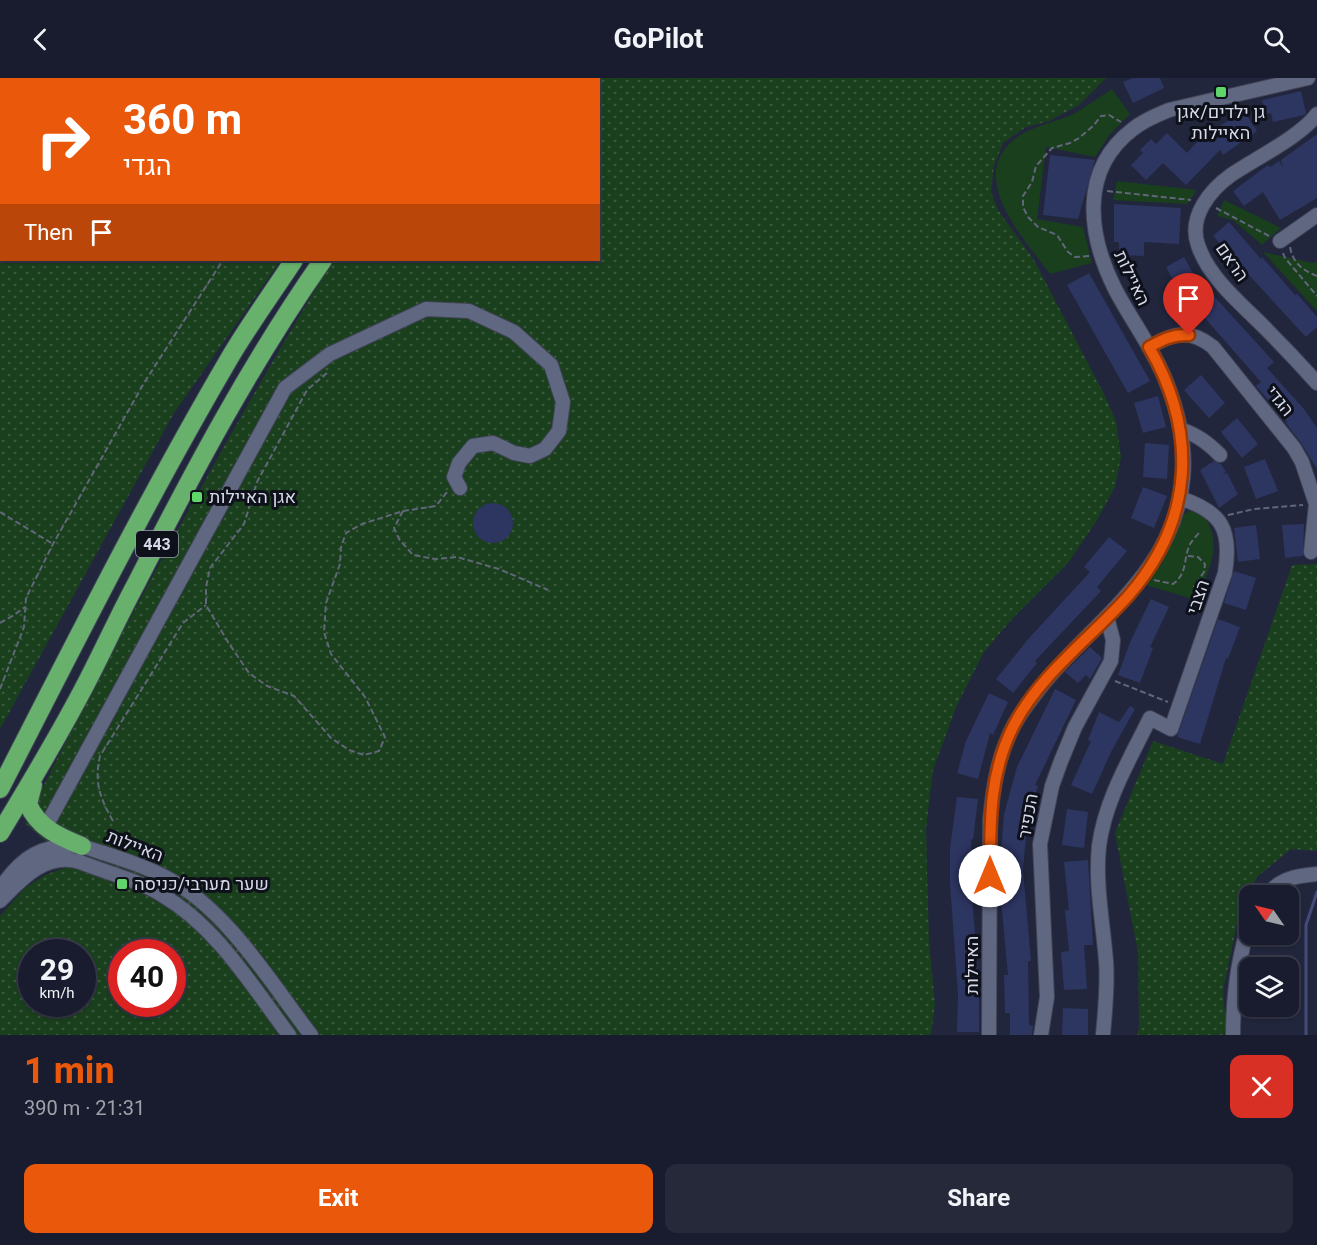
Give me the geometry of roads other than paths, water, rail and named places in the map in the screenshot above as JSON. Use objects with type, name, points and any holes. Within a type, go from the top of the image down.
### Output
[{"type":"highway","name":"443","points":[[0,789],[105,585],[182,444],[231,357],[293,261]]},
{"type":"highway","name":"443","points":[[0,833],[80,694],[215,435],[265,349],[322,261]]},
{"type":"highway","points":[[40,767],[28,797],[28,804],[38,822],[45,828],[82,846]]},
{"type":"street","name":"האיילות","points":[[989,1035],[990,821],[993,786],[1002,753],[1015,723],[1031,699],[1054,671],[1128,596],[1143,577],[1170,530],[1180,498],[1183,478],[1180,429],[1166,380],[1116,291],[1100,254],[1094,228],[1093,205],[1096,183],[1110,153],[1133,129],[1151,118],[1169,110],[1308,78]]},
{"type":"street","name":"הראם","points":[[1317,114],[1302,129],[1218,186],[1202,208],[1196,230],[1198,244],[1213,272],[1230,293],[1281,343],[1317,384]]},
{"type":"street","points":[[1283,238],[1317,215]]},
{"type":"street","points":[[45,828],[285,388],[330,354],[426,309],[469,311],[514,332],[551,365],[563,402],[559,431],[545,449],[530,456],[514,453],[493,443],[472,446],[459,463],[457,482]]},
{"type":"street","name":"הגדי","points":[[1149,347],[1167,337],[1179,334],[1202,338],[1213,347],[1294,448],[1310,481],[1316,504],[1311,552]]},
{"type":"street","points":[[1180,429],[1198,435],[1220,455]]},
{"type":"street","name":"הצבי","points":[[1103,1035],[1107,965],[1098,880],[1099,846],[1104,822],[1114,789],[1150,718],[1171,729],[1225,573],[1227,541],[1223,525],[1216,517],[1194,503],[1180,498]]},
{"type":"street","name":"הכפיר","points":[[1041,1035],[1047,997],[1040,844],[1052,786],[1058,770],[1075,727],[1104,677],[1113,651],[1112,634],[1107,617]]},
{"type":"street","name":"האיילות","points":[[0,889],[17,866],[27,858],[57,846],[82,846],[169,878],[203,902],[234,935],[311,1035]]},
{"type":"street","name":"האיילות","points":[[0,901],[32,870],[58,860],[80,862],[160,894],[192,915],[210,933],[290,1035]]},
{"type":"street","points":[[1277,885],[1294,876],[1317,874]]},
{"type":"street","points":[[1233,1035],[1236,981],[1243,945]]},
{"type":"waterway","points":[[1306,1035],[1306,925],[1317,892]]},
{"type":"place","name":"גן ילדים/אגן האיילות","points":[[1221,92]]},
{"type":"place","name":"אגן האיילות","points":[[197,497]]},
{"type":"place","name":"שער מערבי/כניסה","points":[[122,884]]}]
